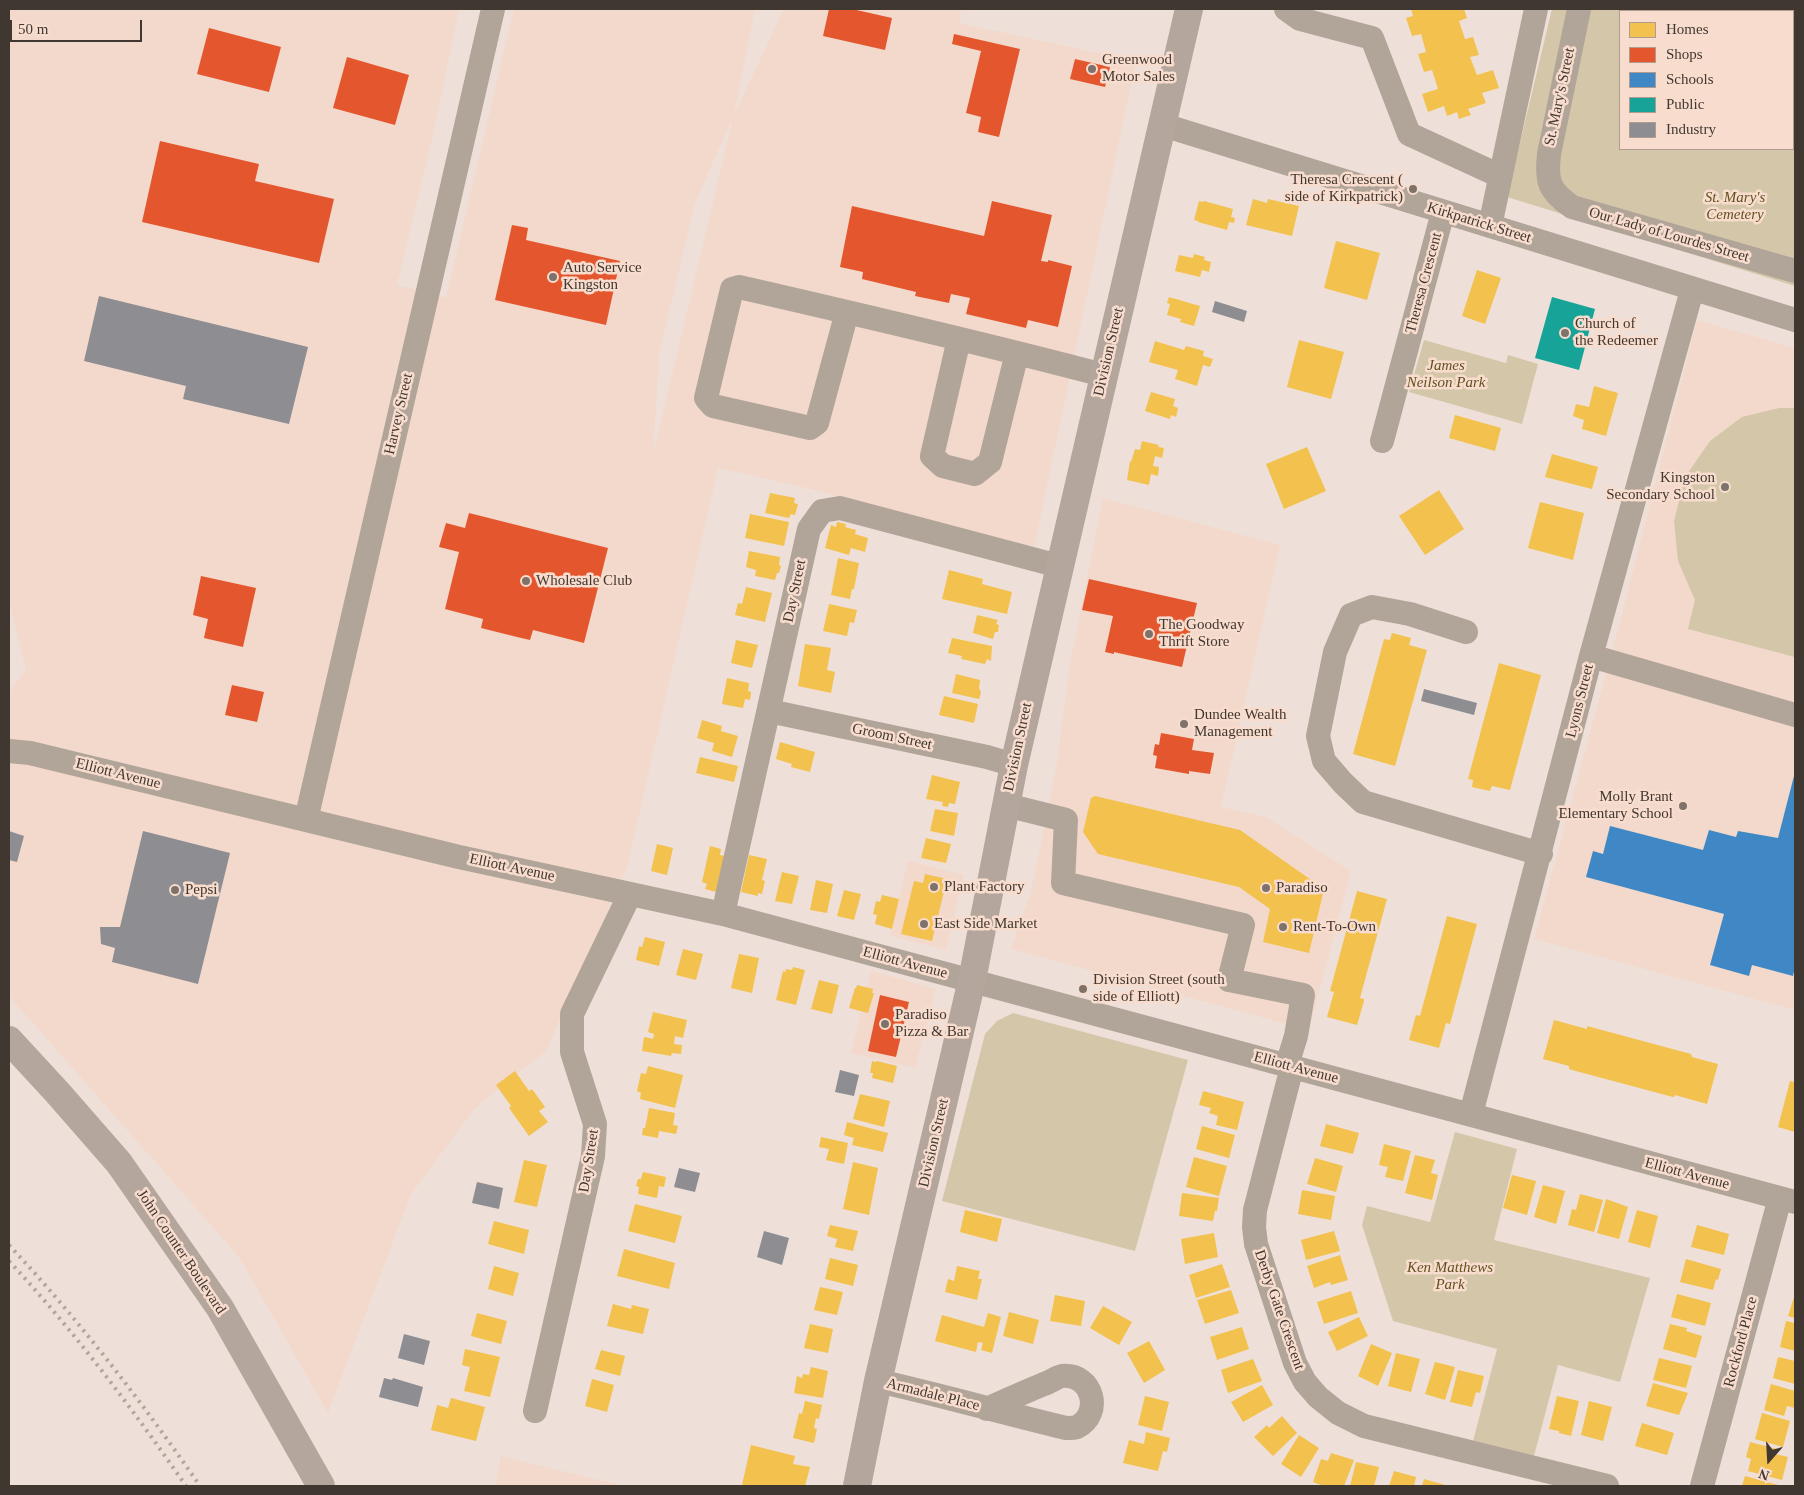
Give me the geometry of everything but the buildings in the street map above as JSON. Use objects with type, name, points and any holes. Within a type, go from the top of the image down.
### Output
[{"type":"main road","name":"Division Street","points":[[857,1486],[878,1381],[972,980],[1014,765],[1189,9]]},
{"type":"main road","name":"John Counter Boulevard","points":[[9,1040],[119,1162],[220,1308],[321,1486]]},
{"type":"street","name":"Harvey Street","points":[[306,820],[493,9]]},
{"type":"street","points":[[1286,9],[1300,19],[1372,38],[1410,134],[1500,176]]},
{"type":"street","points":[[1490,226],[1536,9]]},
{"type":"street","name":"St. Mary's Street","points":[[1550,186],[1547,170],[1548,154],[1579,9]]},
{"type":"street","name":"Kirkpatrick Street","points":[[1163,126],[1692,290],[1795,320]]},
{"type":"street","name":"Our Lady of Lourdes Street","points":[[1550,186],[1559,198],[1572,207],[1795,271]]},
{"type":"street","name":"Theresa Crescent","points":[[1382,441],[1442,212]]},
{"type":"street","points":[[847,312],[818,423],[810,428],[713,406],[706,398],[732,288],[739,287],[847,312],[959,339],[1017,352],[1103,375]]},
{"type":"street","name":"Lyons Street","points":[[1471,1114],[1591,656],[1692,290]]},
{"type":"street","points":[[959,339],[932,456],[943,466],[975,474],[990,462],[1017,352]]},
{"type":"street","name":"Day Street","points":[[722,914],[809,529],[822,511],[840,508],[1059,566]]},
{"type":"street","points":[[1466,632],[1410,614],[1372,607],[1351,615],[1335,652],[1319,727],[1318,736],[1324,761],[1363,802],[1540,854]]},
{"type":"street","points":[[1591,656],[1795,715]]},
{"type":"street","name":"Groom Street","points":[[769,711],[987,757],[1014,765]]},
{"type":"street","name":"Elliott Avenue","points":[[9,751],[30,752],[459,857],[722,914],[1788,1200]]},
{"type":"street","name":"Derby Gate Crescent","points":[[1006,805],[1066,820],[1064,882],[1243,925],[1229,980],[1303,995],[1290,1066],[1255,1210],[1254,1227],[1256,1244],[1295,1363],[1305,1382],[1318,1397],[1338,1414],[1364,1426],[1607,1486]]},
{"type":"street","name":"Day Street","points":[[535,1411],[593,1156],[595,1124],[572,1052],[572,1014],[630,894]]},
{"type":"street","name":"Rockford Place","points":[[1702,1486],[1788,1200]]},
{"type":"street","name":"Armadale Place","points":[[878,1381],[987,1409]]},
{"type":"shaded area","points":[[9,9],[459,9],[433,135],[397,285],[446,298],[514,9],[755,9],[734,115],[784,9],[961,9],[959,23],[1136,61],[1034,548],[807,488],[718,468],[627,867],[546,1051],[475,1108],[411,1194],[328,1413],[239,1257],[9,996],[9,692],[26,670],[9,600]],"holes":[[[732,122],[653,455],[659,354],[695,203]]]},
{"type":"shaded area","name":"Molly Brant Elementary School","points":[[1697,320],[1795,348],[1795,1010],[1534,939],[1619,626]]},
{"type":"shaded area","points":[[1103,498],[1280,545],[1221,807],[1266,817],[1351,871],[1309,1030],[1011,949],[1031,891],[1056,769],[1070,664]]},
{"type":"shaded area","points":[[908,861],[964,875],[946,950],[890,936]]},
{"type":"shaded area","points":[[871,971],[936,989],[915,1068],[851,1053]]},
{"type":"shaded area","points":[[501,1456],[624,1486],[495,1486]]},
{"type":"green space","name":"St. Mary's Cemetery","points":[[1552,9],[1795,9],[1795,286],[1507,197]]},
{"type":"green space","name":"James Neilson Park","points":[[1424,340],[1506,363],[1508,355],[1538,364],[1522,424],[1409,392]]},
{"type":"green space","points":[[1779,408],[1795,408],[1795,657],[1688,629],[1695,600],[1678,561],[1674,521],[1685,477],[1710,441],[1742,417]]},
{"type":"green space","points":[[1013,1013],[1188,1060],[1135,1251],[942,1201],[985,1034],[997,1021]]},
{"type":"green space","name":"Ken Matthews Park","points":[[1455,1132],[1517,1149],[1494,1240],[1650,1278],[1620,1382],[1558,1365],[1534,1456],[1473,1441],[1497,1349],[1393,1321],[1362,1225],[1367,1206],[1430,1222]]},
{"type":"railway","points":[[9,1245],[60,1302],[109,1362],[156,1423],[200,1486]]},
{"type":"railway","points":[[9,1261],[102,1370],[186,1486]]},
{"type":"place","name":"Greenwood Motor Sales","points":[[1092,69]]},
{"type":"place","name":"Theresa Crescent ( side of Kirkpatrick)","points":[[1413,189]]},
{"type":"place","name":"Auto Service Kingston","points":[[553,277]]},
{"type":"place","name":"Church of the Redeemer","points":[[1565,333]]},
{"type":"place","name":"Kingston Secondary School","points":[[1725,487]]},
{"type":"place","name":"Wholesale Club","points":[[526,581]]},
{"type":"place","name":"The Goodway Thrift Store","points":[[1149,634]]},
{"type":"place","name":"Dundee Wealth Management","points":[[1184,724]]},
{"type":"place","name":"Molly Brant Elementary School","points":[[1683,806]]},
{"type":"place","name":"Plant Factory","points":[[934,887]]},
{"type":"place","name":"Paradiso","points":[[1266,888]]},
{"type":"place","name":"Pepsi","points":[[175,890]]},
{"type":"place","name":"East Side Market","points":[[924,924]]},
{"type":"place","name":"Rent-To-Own","points":[[1283,927]]},
{"type":"place","name":"Division Street (south side of Elliott)","points":[[1083,989]]},
{"type":"place","name":"Paradiso Pizza & Bar","points":[[885,1024]]}]
